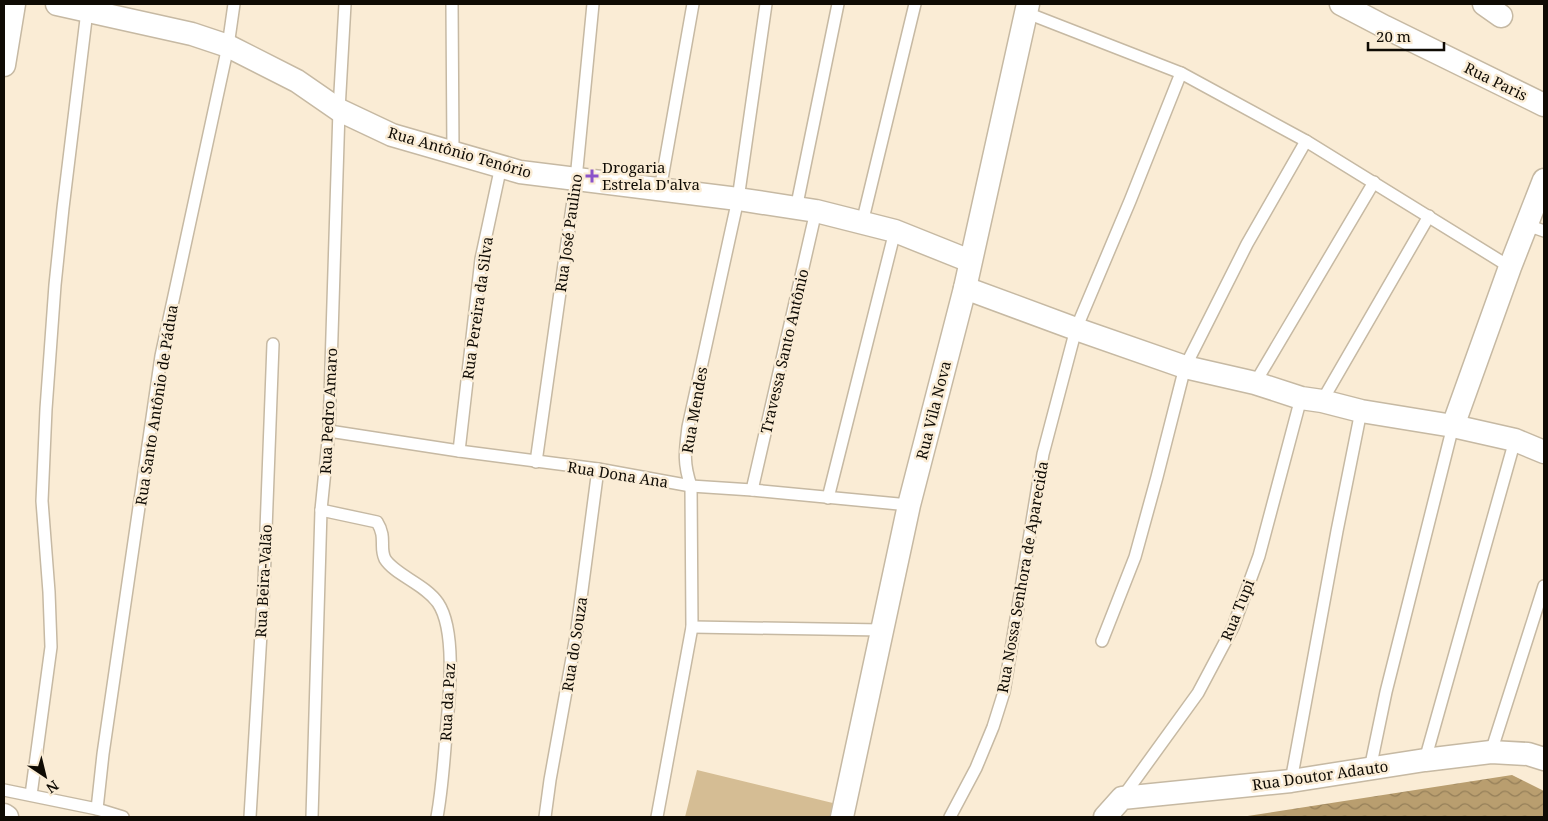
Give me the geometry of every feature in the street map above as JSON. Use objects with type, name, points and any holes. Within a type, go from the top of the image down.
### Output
[{"type":"street","points":[[4,65],[14,4]]},
{"type":"street","name":"Rua Antônio Tenório","points":[[57,4],[96,9],[192,34],[228,46],[297,81],[339,110],[392,135],[520,172],[738,199],[806,210],[895,232],[970,260]]},
{"type":"street","name":"Rua Paris","points":[[1341,4],[1544,105]]},
{"type":"street","name":"Rua Vila Nova","points":[[842,817],[909,506],[965,288],[1028,8]]},
{"type":"street","points":[[1452,426],[1510,266],[1536,228],[1544,180]]},
{"type":"street","points":[[965,288],[1185,367],[1311,400],[1361,411],[1452,426],[1515,440],[1544,452]]},
{"type":"street","name":"Rua Doutor Adauto","points":[[1122,798],[1291,781],[1425,760],[1491,752],[1528,754],[1544,759]]},
{"type":"street","points":[[1104,817],[1122,798]]},
{"type":"lane","name":"Rua Santo Antônio de Pádua","points":[[97,809],[103,754],[160,356],[228,46],[234,4]]},
{"type":"lane","name":"Rua Pedro Amaro","points":[[312,817],[321,510],[329,430],[339,110],[345,4]]},
{"type":"lane","points":[[452,4],[452,152]]},
{"type":"lane","name":"Rua José Paulino","points":[[536,462],[576,180],[593,4]]},
{"type":"lane","points":[[660,190],[693,4]]},
{"type":"lane","name":"Rua Mendes","points":[[657,817],[692,628],[691,486],[685,469],[688,427],[738,199],[766,4]]},
{"type":"lane","name":"Travessa Santo Antônio","points":[[752,490],[806,210],[838,4]]},
{"type":"lane","points":[[862,223],[915,4]]},
{"type":"lane","points":[[1028,8],[1181,73],[1306,141],[1510,266]]},
{"type":"lane","points":[[31,795],[51,647],[42,501],[46,409],[61,227],[96,9]]},
{"type":"lane","name":"Rua Nossa Senhora de Aparecida","points":[[950,817],[976,768],[993,727],[1004,692],[1043,454],[1076,329],[1181,73]]},
{"type":"lane","points":[[1102,641],[1135,557],[1185,367],[1246,244],[1306,141]]},
{"type":"lane","name":"Rua Pereira da Silva","points":[[459,452],[481,260],[501,166]]},
{"type":"lane","points":[[1255,384],[1374,182]]},
{"type":"lane","name":"Rua Tupi","points":[[1122,798],[1198,693],[1233,627],[1259,556],[1311,400],[1429,216]]},
{"type":"lane","points":[[828,498],[895,232]]},
{"type":"lane","name":"Rua Beira-Valão","points":[[250,817],[264,583],[273,344]]},
{"type":"lane","points":[[1291,781],[1361,411]]},
{"type":"lane","points":[[1370,769],[1386,692],[1452,426]]},
{"type":"lane","name":"Rua Dona Ana","points":[[329,430],[459,452],[598,469],[691,486],[752,490],[909,506]]},
{"type":"lane","points":[[1425,760],[1515,440]]},
{"type":"lane","name":"Rua do Souza","points":[[545,817],[576,636],[598,469]]},
{"type":"lane","name":"Rua da Paz","points":[[321,510],[377,522],[383,535],[383,553],[386,560],[426,590],[438,603],[444,617],[450,654],[451,683],[442,790],[437,817]]},
{"type":"lane","points":[[1491,752],[1544,586]]},
{"type":"lane","points":[[692,628],[882,630]]},
{"type":"lane","points":[[4,790],[97,809],[123,817]]},
{"type":"shaded area","points":[[697,770],[841,805],[838,817],[685,817]]},
{"type":"water","points":[[1512,775],[1544,791],[1544,817],[1241,817]]},
{"type":"place","name":"Drogaria Estrela D'alva","points":[[592,176]]}]
